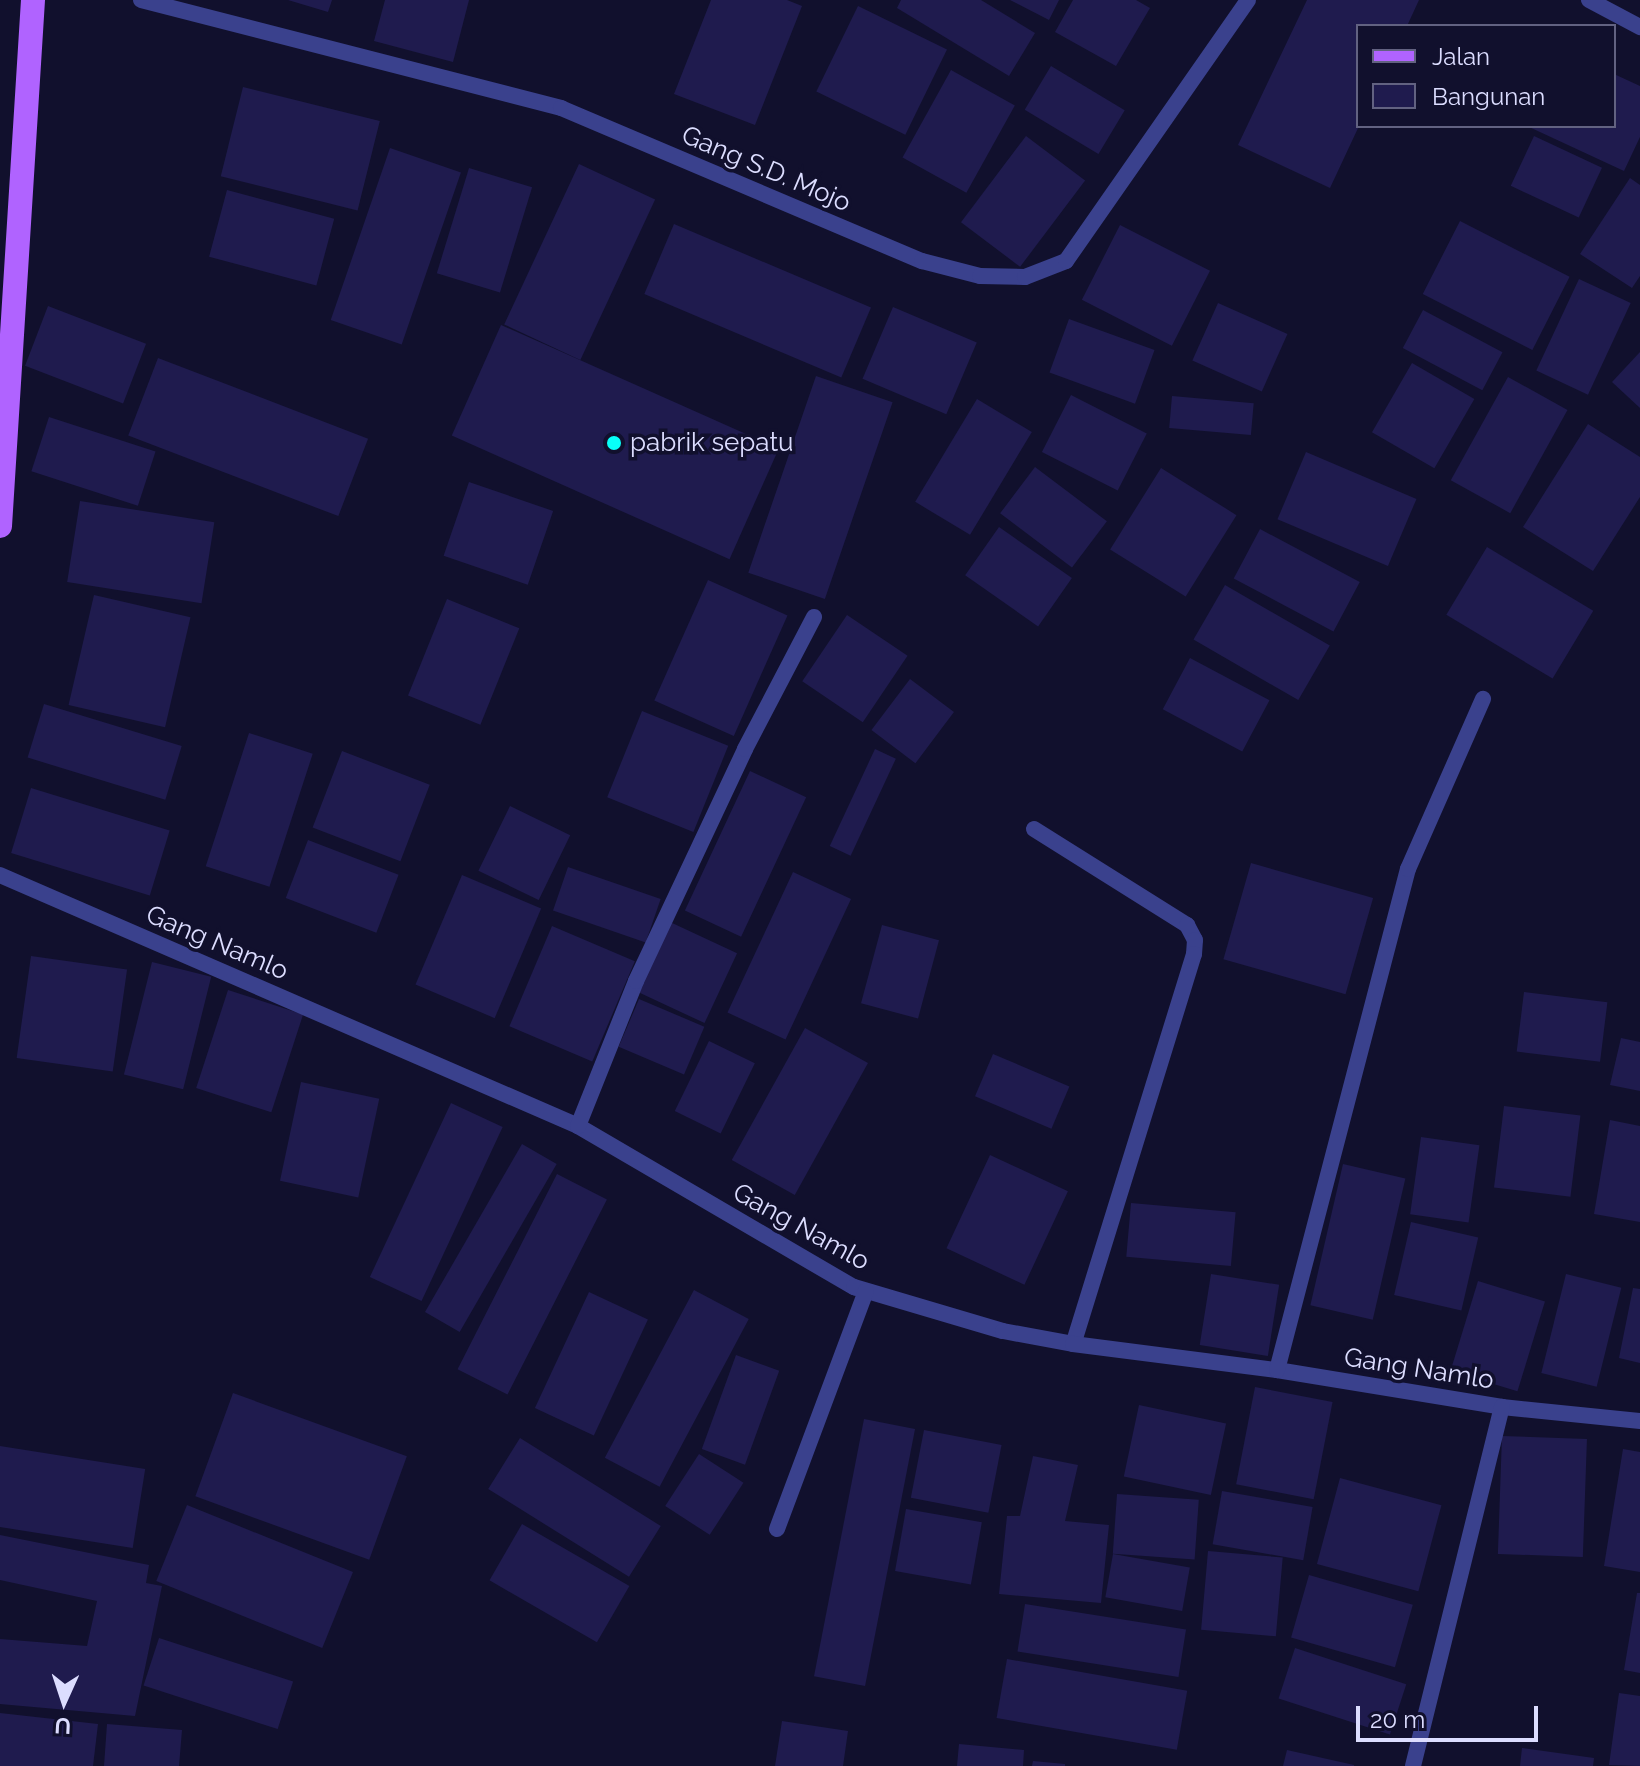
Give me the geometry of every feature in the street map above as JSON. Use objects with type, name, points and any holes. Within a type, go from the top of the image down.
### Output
[{"type":"main road","points":[[0,526],[33,0]]},
{"type":"street","name":"Gang S.D. Mojo","points":[[141,0],[561,108],[922,261],[980,276],[1025,277],[1066,261],[1248,0]]},
{"type":"street","points":[[1589,0],[1640,27]]},
{"type":"street","points":[[578,1126],[636,981],[745,749],[814,617]]},
{"type":"street","points":[[1277,1370],[1408,869],[1483,699]]},
{"type":"street","points":[[1034,829],[1187,925],[1195,940],[1194,954],[1073,1344]]},
{"type":"street","name":"Gang Namlo","points":[[0,875],[578,1126],[854,1287],[866,1291],[1003,1331],[1073,1344],[1277,1370],[1502,1407],[1640,1421]]},
{"type":"street","points":[[777,1529],[866,1291]]},
{"type":"street","points":[[1413,1766],[1502,1407]]},
{"type":"building","points":[[288,0],[332,0],[328,12]]},
{"type":"building","points":[[385,0],[469,0],[453,62],[374,41]]},
{"type":"building","points":[[711,0],[787,0],[802,6],[755,125],[674,94]]},
{"type":"building","points":[[901,0],[981,0],[1035,33],[1009,76],[897,8]]},
{"type":"building","points":[[1010,0],[1059,0],[1049,20]]},
{"type":"building","points":[[1073,0],[1136,0],[1150,8],[1116,66],[1055,32]]},
{"type":"building","points":[[1307,0],[1419,0],[1408,24],[1356,24],[1358,128],[1330,188],[1238,145]]},
{"type":"building","points":[[858,6],[947,49],[905,135],[816,91]]},
{"type":"building","points":[[1051,66],[1125,110],[1098,154],[1025,110]]},
{"type":"building","points":[[951,70],[1015,105],[966,193],[903,157]]},
{"type":"building","points":[[1616,75],[1640,86],[1640,137],[1624,171],[1531,128],[1616,128]]},
{"type":"building","points":[[243,87],[380,121],[358,210],[221,176]]},
{"type":"building","points":[[1026,136],[1085,181],[1020,267],[961,222]]},
{"type":"building","points":[[1534,136],[1602,168],[1579,218],[1511,186]]},
{"type":"building","points":[[390,148],[461,172],[402,345],[331,320]]},
{"type":"building","points":[[579,164],[655,199],[580,360],[504,324]]},
{"type":"building","points":[[469,168],[532,187],[500,292],[437,273]]},
{"type":"building","points":[[1630,178],[1640,185],[1640,276],[1632,288],[1580,254]]},
{"type":"building","points":[[227,190],[334,219],[316,285],[209,257]]},
{"type":"building","points":[[1460,221],[1570,277],[1532,350],[1423,294]]},
{"type":"building","points":[[674,224],[871,308],[841,378],[644,294]]},
{"type":"building","points":[[1120,225],[1210,271],[1172,346],[1082,300]]},
{"type":"building","points":[[1579,279],[1631,303],[1588,395],[1536,371]]},
{"type":"building","points":[[1218,303],[1287,334],[1262,391],[1192,361]]},
{"type":"building","points":[[48,306],[146,344],[123,403],[25,366]]},
{"type":"building","points":[[893,307],[977,343],[946,414],[863,379]]},
{"type":"building","points":[[1423,310],[1502,352],[1482,390],[1403,348]]},
{"type":"building","points":[[1069,319],[1155,350],[1135,404],[1050,373]]},
{"type":"building","name":"pabrik sepatu","points":[[501,325],[779,449],[730,559],[452,436]]},
{"type":"building","points":[[1640,352],[1640,408],[1612,382]]},
{"type":"building","points":[[158,358],[368,439],[338,516],[128,435]]},
{"type":"building","points":[[1412,363],[1474,399],[1434,468],[1372,432]]},
{"type":"building","points":[[816,376],[893,402],[825,599],[748,573]]},
{"type":"building","points":[[1508,377],[1567,410],[1510,513],[1451,480]]},
{"type":"building","points":[[1071,395],[1147,434],[1118,491],[1042,452]]},
{"type":"building","points":[[1172,396],[1254,403],[1251,435],[1169,428]]},
{"type":"building","points":[[977,399],[1032,432],[970,535],[915,502]]},
{"type":"building","points":[[49,417],[156,452],[138,506],[31,471]]},
{"type":"building","points":[[1588,424],[1640,457],[1640,497],[1593,571],[1523,527]]},
{"type":"building","points":[[1306,452],[1416,499],[1388,566],[1277,519]]},
{"type":"building","points":[[1035,467],[1107,521],[1072,567],[1000,513]]},
{"type":"building","points":[[1161,468],[1236,515],[1186,597],[1110,549]]},
{"type":"building","points":[[469,482],[553,511],[528,585],[444,556]]},
{"type":"building","points":[[80,501],[214,522],[201,603],[67,582]]},
{"type":"building","points":[[999,527],[1072,578],[1038,626],[965,575]]},
{"type":"building","points":[[1260,529],[1360,582],[1333,631],[1234,578]]},
{"type":"building","points":[[1487,547],[1593,611],[1553,679],[1446,615]]},
{"type":"building","points":[[708,580],[787,615],[734,736],[654,701]]},
{"type":"building","points":[[1225,585],[1330,646],[1298,700],[1194,640]]},
{"type":"building","points":[[94,595],[190,617],[165,727],[69,705]]},
{"type":"building","points":[[447,599],[519,628],[480,725],[408,695]]},
{"type":"building","points":[[847,615],[908,656],[863,722],[802,681]]},
{"type":"building","points":[[1190,658],[1269,700],[1242,751],[1163,709]]},
{"type":"building","points":[[910,679],[954,712],[915,763],[871,730]]},
{"type":"building","points":[[44,704],[182,746],[165,800],[28,758]]},
{"type":"building","points":[[642,711],[728,746],[693,832],[607,797]]},
{"type":"building","points":[[249,733],[313,754],[269,887],[206,866]]},
{"type":"building","points":[[875,749],[896,759],[851,856],[830,846]]},
{"type":"building","points":[[342,751],[430,785],[400,861],[313,828]]},
{"type":"building","points":[[750,771],[806,797],[741,937],[685,911]]},
{"type":"building","points":[[31,788],[170,830],[150,895],[11,853]]},
{"type":"building","points":[[510,806],[570,835],[539,900],[478,871]]},
{"type":"building","points":[[308,840],[399,875],[376,933],[286,898]]},
{"type":"building","points":[[1251,863],[1373,898],[1346,994],[1223,959]]},
{"type":"building","points":[[568,867],[661,899],[646,942],[553,910]]},
{"type":"building","points":[[793,872],[851,899],[785,1040],[727,1012]]},
{"type":"building","points":[[462,875],[541,909],[495,1018],[416,985]]},
{"type":"building","points":[[670,922],[737,953],[705,1023],[637,992]]},
{"type":"building","points":[[882,925],[939,940],[918,1019],[861,1003]]},
{"type":"building","points":[[552,926],[635,961],[592,1062],[509,1026]]},
{"type":"building","points":[[31,956],[127,969],[113,1071],[17,1058]]},
{"type":"building","points":[[152,962],[211,977],[183,1089],[124,1075]]},
{"type":"building","points":[[228,990],[303,1014],[271,1112],[196,1088]]},
{"type":"building","points":[[1524,992],[1607,1002],[1600,1062],[1517,1052]]},
{"type":"building","points":[[639,999],[704,1027],[684,1075],[619,1047]]},
{"type":"building","points":[[805,1028],[868,1063],[795,1195],[732,1160]]},
{"type":"building","points":[[1621,1038],[1640,1042],[1640,1091],[1610,1085]]},
{"type":"building","points":[[709,1041],[755,1063],[721,1133],[675,1111]]},
{"type":"building","points":[[993,1054],[1069,1086],[1051,1129],[975,1096]]},
{"type":"building","points":[[301,1082],[379,1099],[358,1197],[280,1181]]},
{"type":"building","points":[[451,1103],[503,1127],[422,1301],[370,1277]]},
{"type":"building","points":[[1504,1106],[1580,1115],[1570,1197],[1494,1187]]},
{"type":"building","points":[[1610,1120],[1640,1126],[1640,1222],[1594,1214]]},
{"type":"building","points":[[1421,1137],[1479,1145],[1469,1222],[1410,1214]]},
{"type":"building","points":[[522,1144],[557,1164],[460,1332],[425,1312]]},
{"type":"building","points":[[990,1155],[1068,1191],[1024,1285],[946,1248]]},
{"type":"building","points":[[1343,1164],[1405,1178],[1373,1320],[1310,1305]]},
{"type":"building","points":[[557,1174],[607,1199],[507,1395],[458,1369]]},
{"type":"building","points":[[1131,1203],[1236,1212],[1231,1266],[1126,1257]]},
{"type":"building","points":[[1411,1222],[1478,1238],[1461,1311],[1394,1295]]},
{"type":"building","points":[[1211,1274],[1279,1285],[1268,1356],[1200,1345]]},
{"type":"building","points":[[1566,1274],[1621,1288],[1597,1387],[1541,1373]]},
{"type":"building","points":[[1478,1281],[1545,1301],[1517,1391],[1451,1371]]},
{"type":"building","points":[[1633,1288],[1640,1289],[1640,1363],[1619,1358]]},
{"type":"building","points":[[694,1290],[749,1319],[660,1487],[605,1458]]},
{"type":"building","points":[[589,1292],[648,1319],[594,1435],[535,1408]]},
{"type":"building","points":[[736,1355],[779,1371],[745,1465],[702,1449]]},
{"type":"building","points":[[1255,1387],[1333,1402],[1314,1499],[1236,1484]]},
{"type":"building","points":[[233,1393],[407,1456],[369,1560],[195,1496]]},
{"type":"building","points":[[1139,1405],[1226,1424],[1211,1495],[1124,1476]]},
{"type":"building","points":[[864,1419],[915,1429],[865,1686],[814,1676]]},
{"type":"building","points":[[924,1430],[1002,1445],[988,1513],[911,1498]]},
{"type":"building","points":[[1502,1436],[1587,1439],[1583,1557],[1498,1554]]},
{"type":"building","points":[[520,1438],[661,1526],[629,1577],[488,1489]]},
{"type":"building","points":[[0,1446],[145,1469],[133,1548],[0,1527]]},
{"type":"building","points":[[1623,1449],[1640,1452],[1640,1572],[1604,1566]]},
{"type":"building","points":[[699,1454],[743,1483],[710,1535],[665,1506]]},
{"type":"building","points":[[1033,1456],[1078,1465],[1065,1521],[1109,1525],[1101,1603],[999,1594],[1007,1516],[1020,1516]]},
{"type":"building","points":[[1340,1478],[1441,1505],[1418,1591],[1317,1564]]},
{"type":"building","points":[[1222,1491],[1313,1507],[1303,1560],[1213,1544]]},
{"type":"building","points":[[1117,1494],[1199,1500],[1195,1560],[1113,1554]]},
{"type":"building","points":[[187,1505],[353,1572],[322,1648],[156,1581]]},
{"type":"building","points":[[906,1509],[982,1522],[971,1584],[895,1571]]},
{"type":"building","points":[[522,1524],[629,1586],[597,1642],[490,1580]]},
{"type":"building","points":[[0,1535],[149,1565],[146,1583],[162,1586],[135,1716],[0,1704],[0,1639],[87,1646],[97,1601],[0,1580]]},
{"type":"building","points":[[1208,1551],[1283,1558],[1276,1636],[1201,1630]]},
{"type":"building","points":[[1113,1554],[1190,1568],[1182,1611],[1105,1597]]},
{"type":"building","points":[[1309,1575],[1413,1605],[1395,1667],[1291,1637]]},
{"type":"building","points":[[1637,1593],[1640,1593],[1640,1673],[1624,1670]]},
{"type":"building","points":[[1025,1604],[1186,1629],[1178,1677],[1017,1651]]},
{"type":"building","points":[[159,1638],[293,1682],[278,1729],[144,1686]]},
{"type":"building","points":[[1295,1648],[1406,1684],[1390,1735],[1279,1698]]},
{"type":"building","points":[[1007,1659],[1187,1691],[1177,1750],[997,1718]]},
{"type":"building","points":[[1619,1693],[1640,1696],[1640,1766],[1609,1765]]},
{"type":"building","points":[[0,1713],[98,1724],[93,1766],[0,1766]]},
{"type":"building","points":[[782,1721],[848,1731],[843,1766],[775,1766]]},
{"type":"building","points":[[107,1724],[182,1730],[179,1766],[104,1766]]},
{"type":"building","points":[[959,1744],[1024,1750],[1023,1766],[957,1766]]},
{"type":"building","points":[[1522,1748],[1594,1758],[1593,1766],[1520,1766]]},
{"type":"building","points":[[1287,1750],[1354,1765],[1354,1766],[1283,1766]]},
{"type":"building","points":[[1033,1761],[1065,1764],[1065,1766],[1032,1766]]},
{"type":"place","name":"pabrik sepatu","points":[[614,443]]}]
